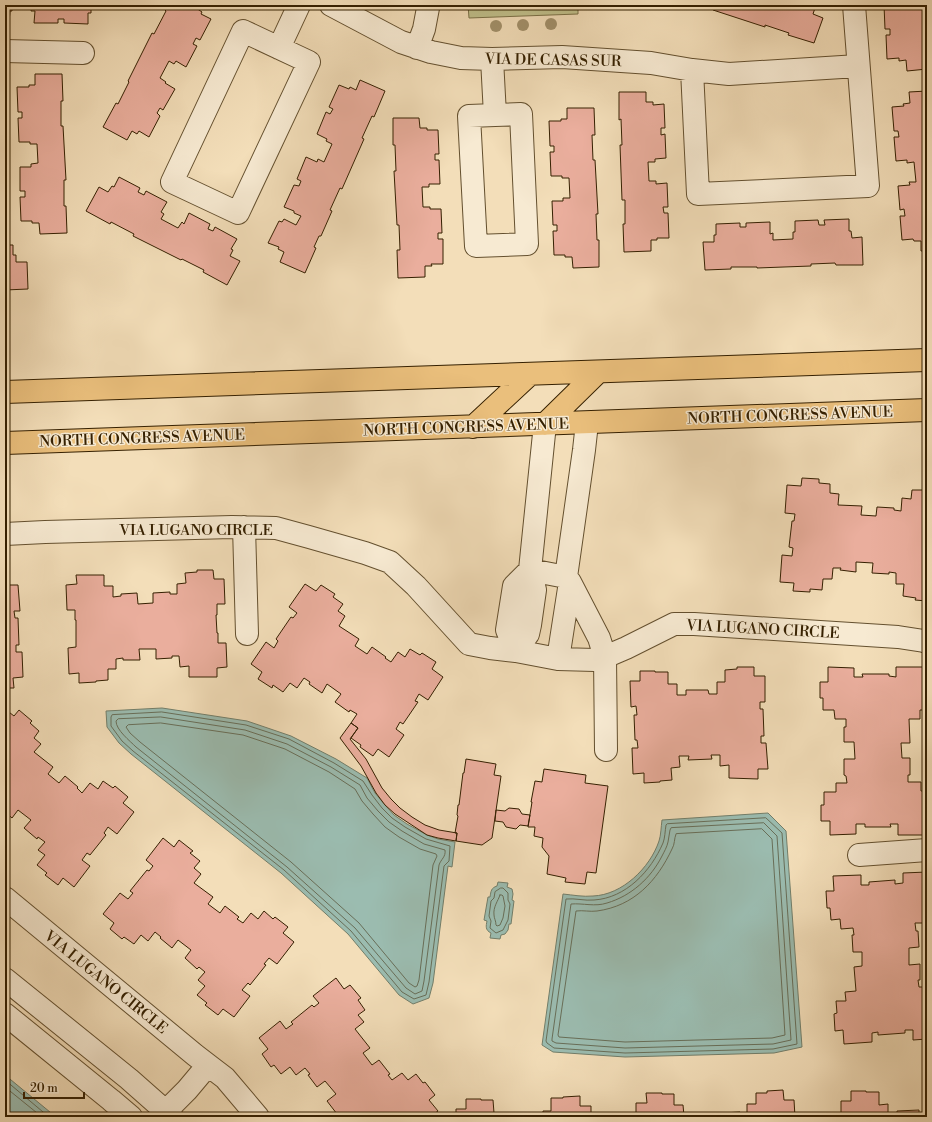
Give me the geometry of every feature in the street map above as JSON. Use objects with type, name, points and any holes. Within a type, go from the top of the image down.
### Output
[{"type":"main road","points":[[5,392],[927,360]]},
{"type":"main road","points":[[545,424],[598,372]]},
{"type":"main road","points":[[473,427],[530,374]]},
{"type":"main road","name":"NORTH CONGRESS AVENUE","points":[[5,443],[927,410]]},
{"type":"street","points":[[278,48],[299,5]]},
{"type":"street","name":"VIA DE CASAS SUR","points":[[331,5],[401,42],[431,52],[461,58],[492,60],[562,57],[651,63],[692,70],[729,74],[858,66]]},
{"type":"street","points":[[692,70],[698,194],[868,186],[854,5]]},
{"type":"street","points":[[417,48],[424,29],[428,8]]},
{"type":"street","points":[[244,31],[278,48],[309,62],[238,213],[172,182],[244,31]]},
{"type":"street","points":[[5,51],[83,53]]},
{"type":"street","points":[[492,60],[495,115]]},
{"type":"street","points":[[521,114],[528,244],[476,246],[469,116],[495,115],[521,114]]},
{"type":"street","points":[[558,659],[587,423]]},
{"type":"street","points":[[516,651],[507,630],[514,586],[530,570],[545,424]]},
{"type":"street","name":"VIA LUGANO CIRCLE","points":[[5,534],[232,527],[276,528],[358,551],[390,562],[416,586],[469,644],[558,659],[595,660],[606,657],[674,624],[701,624],[898,637],[927,642]]},
{"type":"street","points":[[244,528],[247,634]]},
{"type":"street","points":[[530,570],[568,579],[599,638],[606,657],[606,750]]},
{"type":"street","points":[[859,855],[927,850]]},
{"type":"street","name":"VIA LUGANO CIRCLE","points":[[5,898],[225,1078],[258,1117]]},
{"type":"street","points":[[5,979],[129,1078],[166,1115],[208,1064]]},
{"type":"street","points":[[5,1014],[130,1117]]},
{"type":"green space","points":[[468,5],[578,5],[578,14],[469,18]]},
{"type":"water","points":[[162,708],[247,721],[291,736],[336,759],[367,778],[375,793],[385,805],[394,815],[407,824],[427,835],[438,839],[455,842],[452,867],[448,866],[433,983],[429,998],[413,1004],[399,995],[348,934],[281,873],[131,754],[119,743],[107,727],[106,711]]},
{"type":"water","points":[[768,813],[786,831],[802,1047],[774,1053],[625,1057],[553,1052],[542,1045],[563,894],[593,896],[604,894],[614,891],[634,878],[649,861],[655,851],[660,839],[662,820]]},
{"type":"water","points":[[498,882],[508,883],[507,887],[512,889],[512,900],[514,901],[511,924],[509,924],[508,930],[505,934],[501,935],[500,939],[490,938],[491,933],[486,926],[487,921],[484,920],[488,897],[490,897],[492,890],[497,886]]},
{"type":"water","points":[[5,1075],[56,1117],[5,1117]]},
{"type":"building","points":[[5,5],[12,5],[9,22],[5,22]]},
{"type":"building","points":[[32,5],[101,6],[91,6],[91,13],[88,13],[88,24],[64,23],[64,19],[58,19],[58,23],[34,23],[35,11],[31,11]]},
{"type":"building","points":[[168,5],[198,5],[196,8],[202,12],[201,14],[211,19],[200,40],[196,38],[193,44],[197,46],[186,67],[176,61],[174,64],[169,61],[160,78],[175,89],[163,110],[160,108],[157,113],[160,116],[149,137],[139,131],[137,134],[132,131],[127,140],[103,127],[116,103],[118,104],[152,33],[154,34]]},
{"type":"building","points":[[706,5],[813,5],[812,7],[815,8],[813,14],[823,18],[814,43],[788,35],[789,33],[765,25],[765,27],[713,10],[714,8]]},
{"type":"building","points":[[884,5],[927,5],[927,69],[907,71],[906,60],[899,61],[899,58],[887,59],[886,35],[890,35],[890,29],[885,29]]},
{"type":"building","points":[[35,74],[62,74],[63,101],[61,101],[61,126],[63,126],[66,180],[64,180],[64,206],[66,206],[67,233],[40,234],[39,223],[32,223],[32,221],[21,221],[20,197],[25,197],[25,191],[20,191],[20,167],[31,167],[31,164],[38,163],[37,144],[30,144],[30,142],[19,142],[18,118],[22,118],[22,112],[18,112],[17,87],[29,87],[29,85],[35,85]]},
{"type":"building","points":[[360,80],[385,91],[374,117],[372,116],[362,138],[364,139],[342,189],[340,188],[330,210],[332,211],[321,236],[319,236],[314,247],[316,248],[305,273],[280,262],[284,252],[278,249],[279,247],[268,243],[279,221],[282,222],[284,219],[296,225],[301,216],[284,207],[294,185],[299,186],[301,181],[297,179],[306,157],[317,162],[318,159],[324,162],[332,144],[326,141],[327,139],[317,134],[326,112],[330,114],[333,109],[329,107],[339,85],[356,90]]},
{"type":"building","points":[[927,91],[927,251],[921,251],[921,241],[914,241],[913,239],[902,240],[900,216],[905,216],[904,209],[900,210],[898,186],[910,185],[909,182],[916,182],[914,162],[907,163],[907,160],[896,161],[894,137],[899,137],[898,131],[894,131],[892,107],[904,106],[903,104],[910,103],[909,92]]},
{"type":"building","points":[[619,92],[646,92],[646,102],[653,102],[653,105],[664,104],[665,128],[661,128],[661,135],[665,134],[666,158],[655,159],[655,162],[648,162],[649,181],[656,181],[656,184],[667,183],[668,207],[663,207],[664,213],[668,213],[669,238],[657,238],[657,240],[651,240],[651,251],[624,252],[623,224],[625,224],[625,200],[622,200],[620,145],[622,145],[621,119],[619,120]]},
{"type":"building","points":[[567,108],[594,108],[595,135],[592,135],[598,214],[596,214],[597,240],[599,240],[599,267],[573,268],[572,257],[565,257],[565,255],[554,255],[553,231],[557,231],[557,225],[553,225],[552,201],[563,201],[563,198],[570,198],[569,178],[562,178],[562,176],[551,176],[550,152],[554,152],[554,146],[550,146],[549,121],[561,121],[561,119],[567,119]]},
{"type":"building","points":[[393,118],[419,118],[420,128],[427,128],[427,130],[438,130],[439,154],[435,154],[435,160],[439,160],[440,184],[429,184],[429,187],[422,187],[423,207],[430,207],[430,209],[441,209],[442,233],[438,233],[438,239],[443,239],[443,264],[431,264],[432,266],[425,266],[425,277],[398,278],[397,250],[400,250],[394,171],[396,171],[395,145],[393,145]]},
{"type":"building","points":[[119,177],[140,188],[138,192],[144,195],[146,191],[167,202],[161,212],[164,214],[161,219],[178,228],[182,222],[184,224],[189,213],[210,224],[208,229],[213,231],[215,227],[237,239],[231,249],[233,250],[230,256],[240,261],[227,285],[203,272],[204,270],[133,236],[134,234],[111,222],[110,224],[86,211],[99,187],[108,192],[112,186],[114,187]]},
{"type":"building","points":[[849,219],[849,231],[851,231],[852,238],[862,237],[863,265],[836,265],[835,263],[811,264],[811,266],[757,268],[731,267],[731,269],[705,270],[703,242],[714,242],[714,235],[716,235],[716,224],[740,223],[740,227],[746,227],[746,223],[770,222],[770,234],[773,233],[773,240],[793,239],[793,232],[795,232],[795,221],[818,220],[819,225],[825,225],[824,220]]},
{"type":"building","points":[[5,245],[13,245],[13,255],[16,255],[16,262],[27,262],[28,289],[5,290]]},
{"type":"building","points":[[802,478],[819,479],[819,483],[830,484],[830,493],[839,494],[838,505],[862,506],[861,515],[876,516],[877,507],[894,508],[894,510],[901,511],[902,498],[911,499],[912,490],[923,490],[924,487],[927,488],[927,601],[915,600],[916,598],[903,596],[904,584],[896,584],[896,573],[872,573],[873,563],[856,562],[856,572],[840,570],[841,568],[833,568],[832,579],[823,579],[822,590],[810,589],[810,592],[793,591],[794,583],[780,582],[782,555],[792,556],[793,548],[789,547],[792,521],[794,521],[795,514],[785,513],[787,485],[801,486]]},
{"type":"building","points":[[197,570],[213,570],[214,579],[224,579],[225,604],[217,604],[216,615],[218,643],[226,643],[227,667],[217,668],[217,677],[189,677],[189,666],[180,667],[179,656],[156,659],[156,649],[139,649],[140,660],[123,660],[123,658],[116,659],[116,669],[108,669],[108,680],[79,683],[79,673],[69,674],[68,648],[76,647],[76,620],[75,610],[67,610],[66,585],[77,584],[76,575],[104,575],[104,586],[113,586],[113,597],[121,596],[121,594],[137,593],[138,604],[153,603],[153,593],[170,592],[170,594],[177,594],[177,584],[186,583],[185,573],[197,572]]},
{"type":"building","points":[[5,576],[7,576],[8,585],[18,585],[20,611],[14,611],[15,618],[18,618],[19,645],[16,645],[16,652],[22,652],[23,677],[13,678],[14,688],[5,688]]},
{"type":"building","points":[[305,584],[316,591],[321,585],[335,594],[333,597],[343,604],[338,611],[345,616],[339,626],[359,639],[355,646],[367,654],[372,647],[391,662],[398,652],[405,657],[410,649],[420,655],[422,653],[436,662],[432,669],[443,677],[428,700],[419,694],[415,701],[418,702],[403,724],[400,722],[396,729],[404,735],[389,757],[378,749],[373,756],[360,747],[361,745],[351,738],[358,728],[351,723],[357,714],[350,710],[349,712],[335,702],[341,694],[327,684],[322,693],[309,684],[310,682],[304,678],[297,688],[290,683],[283,692],[273,685],[272,688],[258,679],[262,672],[251,664],[266,642],[274,648],[278,641],[276,639],[291,617],[293,618],[297,613],[289,607]]},
{"type":"building","points":[[737,667],[754,667],[754,676],[765,676],[765,702],[760,702],[760,709],[763,709],[764,736],[761,736],[761,743],[766,743],[768,769],[758,769],[758,779],[729,778],[729,765],[720,766],[720,755],[711,755],[712,759],[688,760],[689,756],[679,756],[680,767],[671,768],[672,780],[644,783],[644,773],[633,774],[632,748],[638,748],[637,740],[635,740],[634,715],[637,715],[636,706],[631,707],[630,681],[640,681],[640,671],[668,672],[668,684],[677,684],[677,695],[686,695],[686,690],[708,690],[709,694],[717,694],[717,682],[725,682],[725,670],[737,669]]},
{"type":"building","points":[[828,667],[854,668],[854,677],[863,677],[862,674],[889,674],[889,676],[896,677],[896,667],[924,667],[924,681],[927,681],[927,710],[920,710],[920,719],[909,719],[910,743],[901,743],[902,758],[910,758],[910,775],[908,775],[908,782],[921,782],[921,791],[927,791],[926,835],[898,835],[898,824],[890,824],[891,827],[865,827],[865,824],[856,824],[856,834],[830,835],[830,821],[821,821],[821,805],[824,805],[824,792],[836,792],[836,783],[847,783],[846,776],[844,775],[844,759],[855,759],[854,742],[844,742],[844,727],[846,727],[846,719],[835,719],[834,710],[823,710],[823,698],[820,698],[820,682],[828,682]]},
{"type":"building","points":[[5,709],[14,716],[19,710],[32,721],[30,723],[39,731],[34,738],[41,744],[34,752],[53,767],[48,774],[59,783],[65,776],[78,787],[77,788],[82,793],[90,783],[98,789],[103,781],[113,788],[115,786],[128,797],[123,803],[134,812],[117,834],[108,827],[104,833],[106,835],[90,855],[87,853],[82,860],[90,866],[74,887],[63,878],[58,885],[45,875],[47,873],[37,865],[45,855],[38,850],[45,842],[38,837],[37,839],[24,828],[31,820],[18,810],[12,818],[5,812]]},
{"type":"building","points":[[351,723],[358,728],[350,739],[366,759],[382,788],[391,799],[400,808],[425,825],[439,830],[457,833],[456,841],[427,835],[395,814],[385,805],[376,793],[361,766],[340,738]]},
{"type":"building","points":[[466,759],[496,764],[494,775],[501,776],[492,838],[482,845],[456,841],[457,833],[455,833],[458,805]]},
{"type":"building","points":[[544,769],[586,775],[585,783],[608,786],[596,873],[587,872],[585,884],[565,882],[566,878],[547,874],[549,856],[542,847],[543,838],[534,836],[535,827],[528,827],[535,781],[542,782]]},
{"type":"building","points":[[509,808],[519,809],[522,814],[530,815],[528,826],[520,825],[516,829],[506,827],[503,822],[495,821],[496,810],[505,811]]},
{"type":"building","points":[[163,838],[174,847],[179,840],[193,851],[190,853],[200,861],[194,868],[201,874],[194,883],[213,897],[208,904],[220,913],[225,906],[239,917],[237,919],[243,923],[251,913],[258,919],[264,911],[273,919],[275,917],[288,927],[283,933],[294,942],[277,964],[269,958],[264,964],[266,965],[250,985],[248,983],[242,990],[250,996],[234,1017],[223,1009],[218,1015],[205,1005],[207,1003],[197,995],[205,986],[198,980],[205,972],[199,967],[197,969],[185,958],[191,950],[178,940],[172,948],[155,932],[148,941],[141,935],[134,944],[124,937],[122,939],[110,929],[114,923],[103,914],[120,893],[128,899],[133,893],[130,891],[147,870],[149,871],[153,866],[146,860]]},
{"type":"building","points":[[927,872],[926,923],[915,923],[916,931],[918,931],[919,947],[909,948],[909,965],[920,964],[920,980],[918,980],[919,987],[927,987],[927,1039],[913,1040],[913,1030],[905,1030],[905,1033],[878,1035],[878,1032],[872,1033],[872,1042],[844,1044],[843,1030],[835,1031],[834,1014],[837,1013],[836,1001],[846,1001],[845,992],[856,991],[854,967],[862,966],[862,952],[853,952],[853,928],[841,929],[840,919],[831,920],[830,908],[827,908],[826,891],[834,891],[833,876],[861,875],[861,885],[869,885],[869,882],[895,880],[895,884],[903,883],[903,873]]},
{"type":"building","points":[[336,978],[344,989],[350,985],[361,998],[358,1000],[365,1010],[358,1015],[364,1022],[355,1029],[370,1048],[363,1053],[372,1065],[379,1060],[390,1074],[388,1075],[392,1080],[402,1073],[408,1080],[416,1074],[423,1083],[425,1082],[435,1095],[429,1100],[438,1111],[430,1117],[342,1117],[339,1113],[337,1114],[327,1101],[336,1094],[325,1081],[317,1087],[308,1075],[310,1074],[305,1068],[296,1075],[290,1067],[281,1074],[274,1065],[271,1067],[262,1054],[268,1049],[259,1038],[280,1021],[286,1029],[293,1024],[291,1022],[312,1005],[314,1007],[319,1003],[313,996]]},
{"type":"building","points":[[783,1090],[784,1100],[794,1100],[795,1117],[723,1117],[723,1113],[740,1112],[740,1114],[747,1114],[747,1104],[756,1104],[756,1093],[767,1093],[767,1091]]},
{"type":"building","points":[[851,1091],[879,1092],[879,1105],[888,1104],[888,1116],[897,1116],[897,1111],[919,1110],[919,1115],[927,1115],[927,1117],[841,1117],[841,1101],[851,1101]]},
{"type":"building","points":[[646,1093],[674,1094],[674,1105],[683,1105],[684,1116],[691,1116],[691,1113],[707,1113],[707,1117],[636,1117],[636,1103],[647,1103]]},
{"type":"building","points":[[580,1096],[580,1106],[591,1106],[591,1117],[543,1117],[543,1111],[551,1111],[551,1098]]},
{"type":"building","points":[[466,1099],[493,1100],[494,1113],[502,1113],[502,1117],[456,1117],[456,1109],[466,1109]]}]
